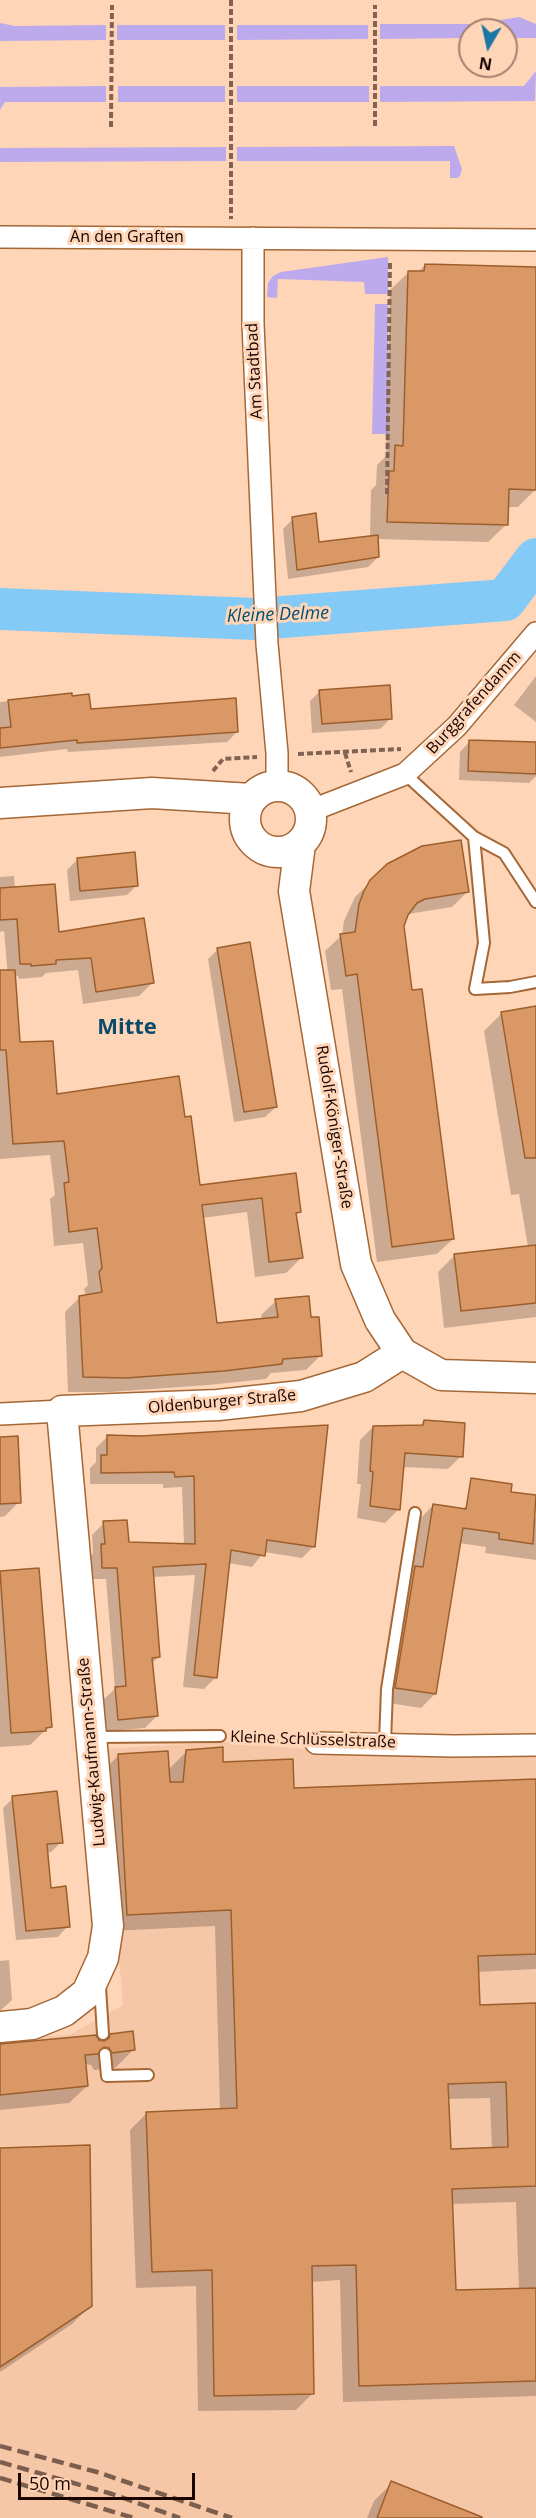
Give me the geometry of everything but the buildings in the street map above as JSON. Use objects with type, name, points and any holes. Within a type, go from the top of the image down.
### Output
[{"type":"main road","points":[[300,844],[285,851],[272,852],[262,848],[248,833],[248,809],[266,788],[277,786],[296,791],[306,801],[310,811]]},
{"type":"main road","points":[[0,803],[152,793],[190,797],[248,809]]},
{"type":"main road","name":"Rudolf-Königer-Straße","points":[[310,811],[308,832],[300,844],[294,891],[356,1264],[380,1320],[402,1353]]},
{"type":"main road","points":[[262,848],[277,874],[294,891]]},
{"type":"main road","points":[[402,1353],[441,1375],[536,1378]]},
{"type":"main road","name":"Oldenburger Straße","points":[[62,1411],[218,1406],[301,1396],[364,1377],[402,1353]]},
{"type":"main road","name":"Ludwig-Kaufmann-Straße","points":[[0,2027],[32,2024],[64,2011],[87,1993],[103,1958],[108,1926],[62,1411]]},
{"type":"street","name":"An den Graften","points":[[0,237],[253,238]]},
{"type":"street","points":[[253,238],[536,240]]},
{"type":"street","name":"Am Stadtbad","points":[[253,238],[252,309],[267,644],[277,755],[277,786]]},
{"type":"street","name":"Burggrafendamm","points":[[310,811],[405,774],[457,726],[536,633]]},
{"type":"street","name":"Oldenburger Straße","points":[[0,1414],[62,1411]]},
{"type":"street","name":"Kleine Schlüsselstraße","points":[[316,1743],[536,1745]]},
{"type":"lane","points":[[405,774],[474,837],[504,853],[536,902]]},
{"type":"lane","points":[[474,837],[484,943],[475,989],[510,987],[536,982]]},
{"type":"lane","points":[[385,1743],[387,1689],[415,1513]]},
{"type":"lane","name":"Kleine Schlüsselstraße","points":[[91,1737],[220,1736]]},
{"type":"lane","points":[[99,1969],[103,2034]]},
{"type":"lane","points":[[105,2054],[107,2076],[148,2075]]},
{"type":"path","points":[[231,0],[232,237]]},
{"type":"path","points":[[111,127],[112,5]]},
{"type":"path","points":[[375,5],[375,126]]},
{"type":"path","points":[[387,494],[390,238]]},
{"type":"path","points":[[190,797],[224,759],[396,748],[428,754]]},
{"type":"path","name":"Kleine Schlüsselstraße","points":[[220,1736],[316,1743]]},
{"type":"shaded area","points":[[519,17],[536,24],[536,38],[518,38],[518,18],[513,18]]},
{"type":"shaded area","points":[[0,23],[15,26],[106,25],[106,40],[0,41]]},
{"type":"shaded area","points":[[380,24],[458,24],[458,38],[380,39]]},
{"type":"shaded area","points":[[117,25],[225,25],[225,40],[117,40]]},
{"type":"shaded area","points":[[237,25],[368,25],[368,39],[237,40]]},
{"type":"shaded area","points":[[536,71],[535,101],[380,102],[380,86],[524,86]]},
{"type":"shaded area","points":[[106,86],[106,102],[5,102],[0,110],[0,87]]},
{"type":"shaded area","points":[[118,86],[225,86],[225,102],[118,102]]},
{"type":"shaded area","points":[[237,86],[369,86],[369,102],[237,102]]},
{"type":"shaded area","points":[[454,146],[462,169],[457,178],[450,178],[450,161],[237,161],[237,147]]},
{"type":"shaded area","points":[[226,147],[226,161],[0,162],[0,148]]},
{"type":"shaded area","points":[[388,257],[388,294],[365,294],[364,282],[278,279],[277,298],[267,297],[268,283],[273,276],[281,272]]},
{"type":"shaded area","points":[[375,304],[388,304],[388,434],[372,434]]},
{"type":"shaded area","points":[[224,1742],[316,1750],[536,1750],[536,2518],[0,2518],[0,2041],[71,2034],[123,2005],[101,1749]]},
{"type":"waterway","name":"Kleine Delme","points":[[0,609],[256,619],[505,600],[536,559]]},
{"type":"railway","points":[[0,2446],[97,2472],[232,2518]]},
{"type":"railway","points":[[0,2462],[112,2494],[180,2518]]},
{"type":"railway","points":[[0,2478],[134,2518]]},
{"type":"district","name":"Mitte","points":[[127,1028]]}]
